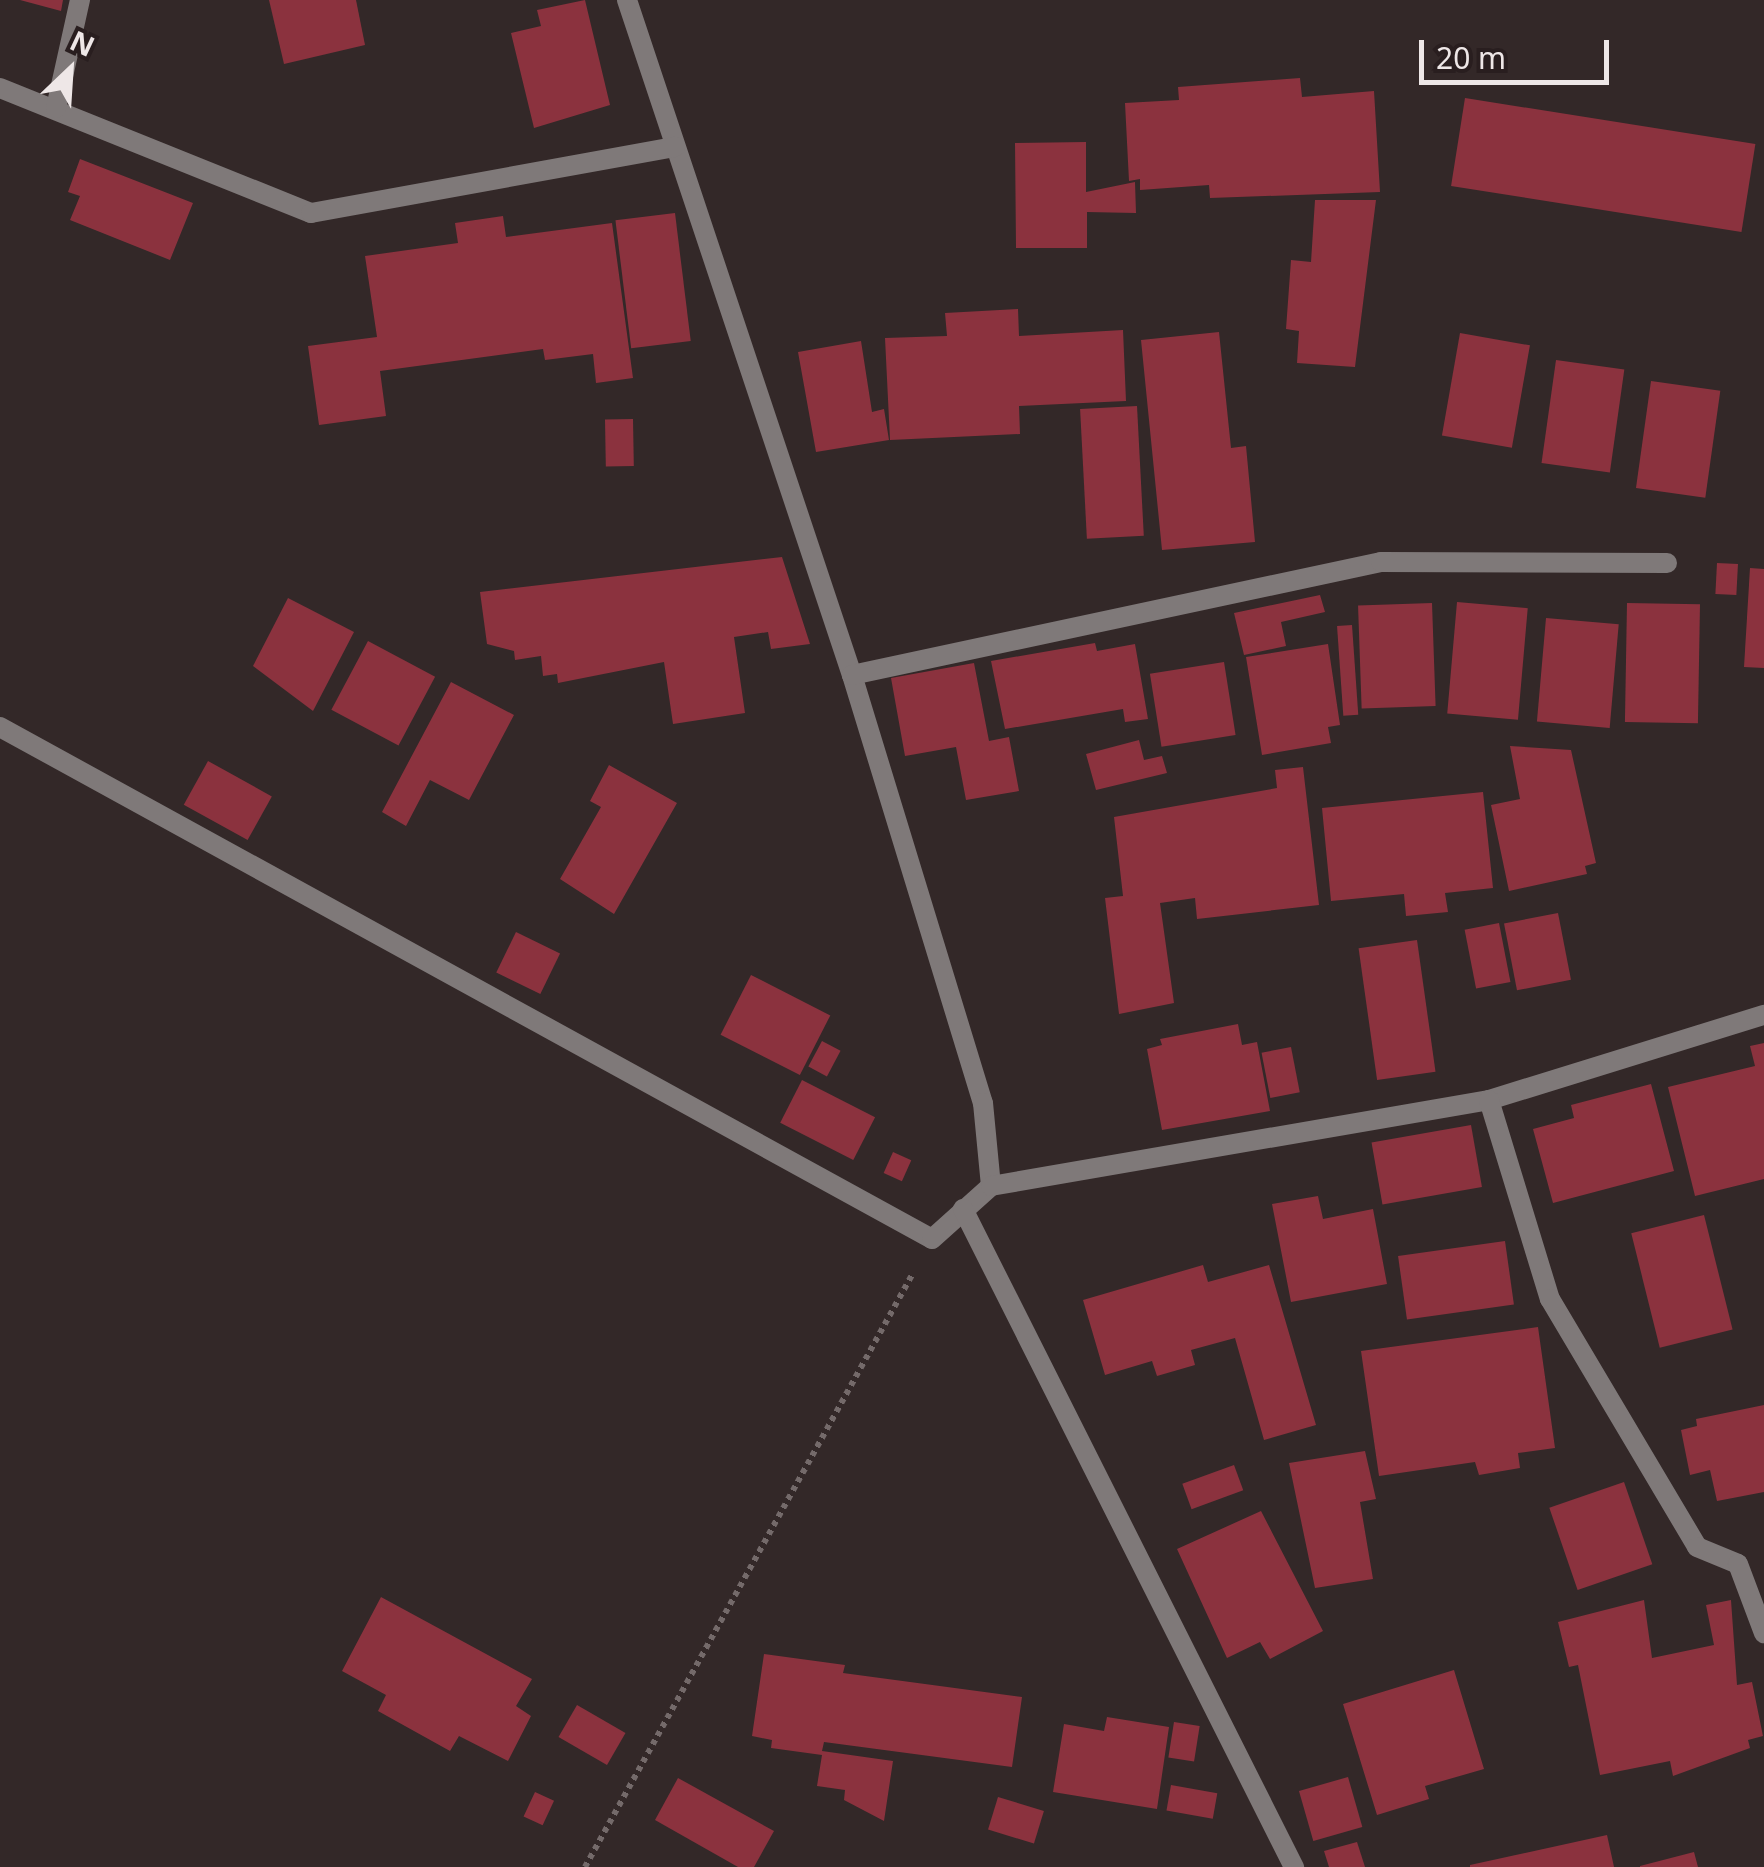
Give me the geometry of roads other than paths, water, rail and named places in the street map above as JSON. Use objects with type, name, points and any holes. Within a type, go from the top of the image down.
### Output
[{"type":"street","points":[[56,108],[80,0]]},
{"type":"street","points":[[627,0],[852,675],[983,1103],[991,1186]]},
{"type":"street","points":[[0,88],[312,213],[675,147]]},
{"type":"street","points":[[852,675],[1381,562],[1667,563]]},
{"type":"street","points":[[0,728],[932,1239],[991,1186],[1489,1100],[1764,1015]]},
{"type":"street","points":[[1489,1100],[1550,1298],[1698,1547],[1738,1564],[1764,1633]]},
{"type":"street","points":[[963,1209],[1294,1867]]}]
